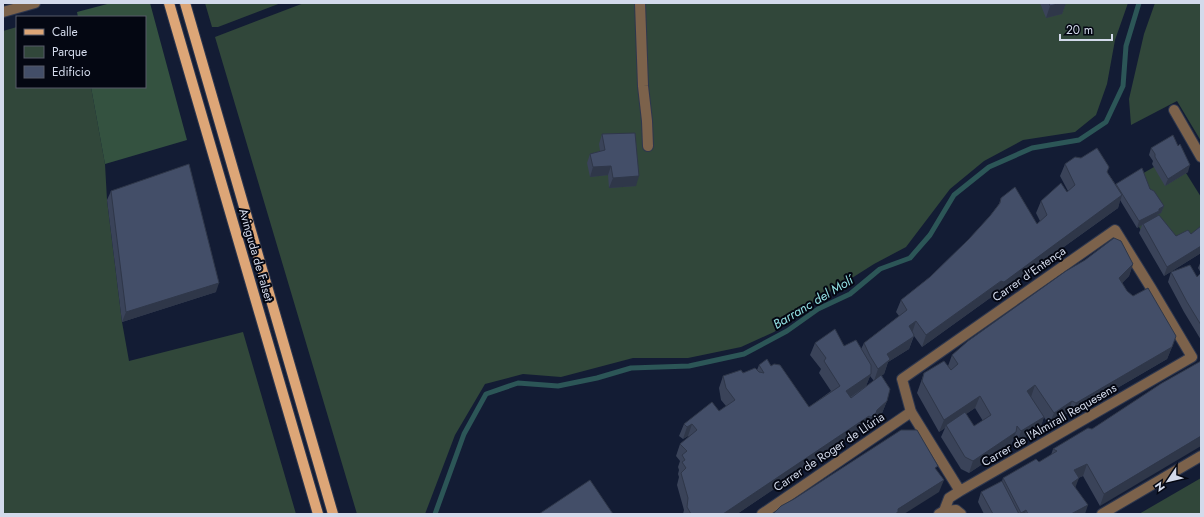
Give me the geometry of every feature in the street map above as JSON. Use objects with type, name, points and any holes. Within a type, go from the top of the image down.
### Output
[{"type":"main road","name":"Avinguda de Falset","points":[[169,3],[318,514]]},
{"type":"main road","name":"Avinguda de Falset","points":[[185,3],[333,514]]},
{"type":"street","points":[[3,12],[35,3]]},
{"type":"street","points":[[640,3],[643,86],[648,146]]},
{"type":"street","points":[[1174,110],[1201,157]]},
{"type":"street","name":"Carrer d'Entença","points":[[911,412],[902,379],[1115,230],[1151,288]]},
{"type":"street","name":"Carrer de l'Almirall Requesens","points":[[960,491],[1192,357],[1151,288]]},
{"type":"street","points":[[911,412],[960,491],[949,498],[942,512]]},
{"type":"street","name":"Carrer de Roger de Llúria","points":[[762,514],[911,412]]},
{"type":"street","points":[[1102,514],[1201,456]]},
{"type":"street","points":[[942,512],[956,510],[961,514]]},
{"type":"green space","points":[[111,3],[150,3],[187,140],[105,164],[91,88],[146,88],[146,16],[78,16],[77,12]]},
{"type":"green space","points":[[205,3],[281,3],[218,27],[212,27]]},
{"type":"green space","points":[[304,3],[1128,3],[1115,40],[1107,84],[1096,115],[1075,132],[1023,140],[984,161],[950,189],[906,247],[874,264],[814,302],[774,332],[741,347],[688,358],[633,358],[561,377],[523,374],[485,384],[455,435],[425,514],[357,514],[215,37]]},
{"type":"green space","points":[[1155,3],[1201,3],[1201,141],[1177,101],[1131,125],[1129,99],[1144,34]]},
{"type":"green space","points":[[16,27],[16,88],[91,88],[105,164],[107,200],[122,322],[129,361],[243,332],[296,514],[3,514],[3,31]]},
{"type":"green space","points":[[1154,167],[1186,173],[1201,197],[1201,234],[1187,243],[1142,232],[1139,227],[1140,175]]},
{"type":"green space","points":[[1201,478],[1201,514],[1139,514]]},
{"type":"building","points":[[1049,3],[1061,3],[1050,6]]},
{"type":"building","points":[[635,133],[639,176],[613,178],[611,166],[593,167],[590,154],[605,150],[602,134]]},
{"type":"building","points":[[1173,135],[1178,146],[1180,144],[1190,165],[1168,179],[1151,148]]},
{"type":"building","points":[[1097,148],[1109,167],[1107,172],[1122,195],[1004,282],[1001,281],[926,335],[916,321],[909,326],[914,335],[913,337],[887,354],[890,359],[878,369],[864,343],[907,310],[901,300],[930,277],[969,239],[990,216],[1000,203],[1001,198],[1015,187],[1037,224],[1047,215],[1041,201],[1061,183],[1067,192],[1075,185],[1065,164],[1075,157],[1081,158]]},
{"type":"building","points":[[189,164],[219,283],[126,312],[111,191]]},
{"type":"building","points":[[1142,168],[1150,189],[1154,191],[1164,206],[1159,209],[1159,211],[1139,221],[1116,184]]},
{"type":"building","points":[[1159,215],[1176,236],[1188,230],[1191,234],[1201,226],[1201,246],[1167,267],[1143,224]]},
{"type":"building","points":[[1114,238],[1121,241],[1133,264],[1119,278],[1127,291],[1133,296],[1148,288],[1176,336],[1172,347],[1076,403],[1072,401],[1054,413],[1035,385],[1027,391],[1044,417],[1021,431],[1017,426],[1016,432],[973,461],[965,457],[946,425],[965,412],[974,426],[991,415],[980,396],[944,420],[922,381],[924,373],[944,361],[951,370],[958,364],[952,355],[968,341],[1066,271],[1085,260]]},
{"type":"building","points":[[1190,265],[1197,277],[1201,273],[1201,325],[1171,272]]},
{"type":"building","points":[[835,329],[844,346],[856,340],[871,365],[871,374],[846,391],[851,398],[881,375],[890,389],[887,401],[871,417],[869,416],[723,514],[691,514],[687,507],[688,498],[681,473],[686,468],[682,462],[685,460],[682,455],[687,451],[680,444],[697,430],[692,424],[687,427],[684,424],[712,402],[719,411],[735,400],[726,388],[723,376],[741,370],[743,373],[755,368],[759,372],[764,373],[759,365],[767,359],[771,366],[774,364],[780,365],[809,407],[840,386],[824,361],[826,358],[815,343]]},
{"type":"building","points":[[1201,361],[1201,436],[1104,494],[1087,464],[1074,470],[1079,478],[1072,483],[1088,505],[1071,514],[1028,514],[1026,510],[1021,513],[1003,478],[1036,459],[1039,462],[1057,451],[1053,449],[1088,428],[1092,429],[1162,383]]},
{"type":"building","points":[[901,430],[917,430],[938,466],[935,468],[944,480],[898,509],[898,512],[895,514],[773,514],[781,506]]},
{"type":"building","points":[[590,480],[613,514],[539,514]]},
{"type":"building","points":[[1002,481],[1019,514],[993,514],[981,492]]},
{"type":"waterway","name":"Barranc del Molí","points":[[435,514],[464,434],[486,394],[518,383],[558,386],[597,378],[631,368],[689,366],[744,354],[787,331],[818,309],[850,294],[880,269],[910,258],[930,235],[954,195],[989,167],[1032,148],[1079,140],[1106,122],[1123,86],[1126,46],[1139,3]]}]
